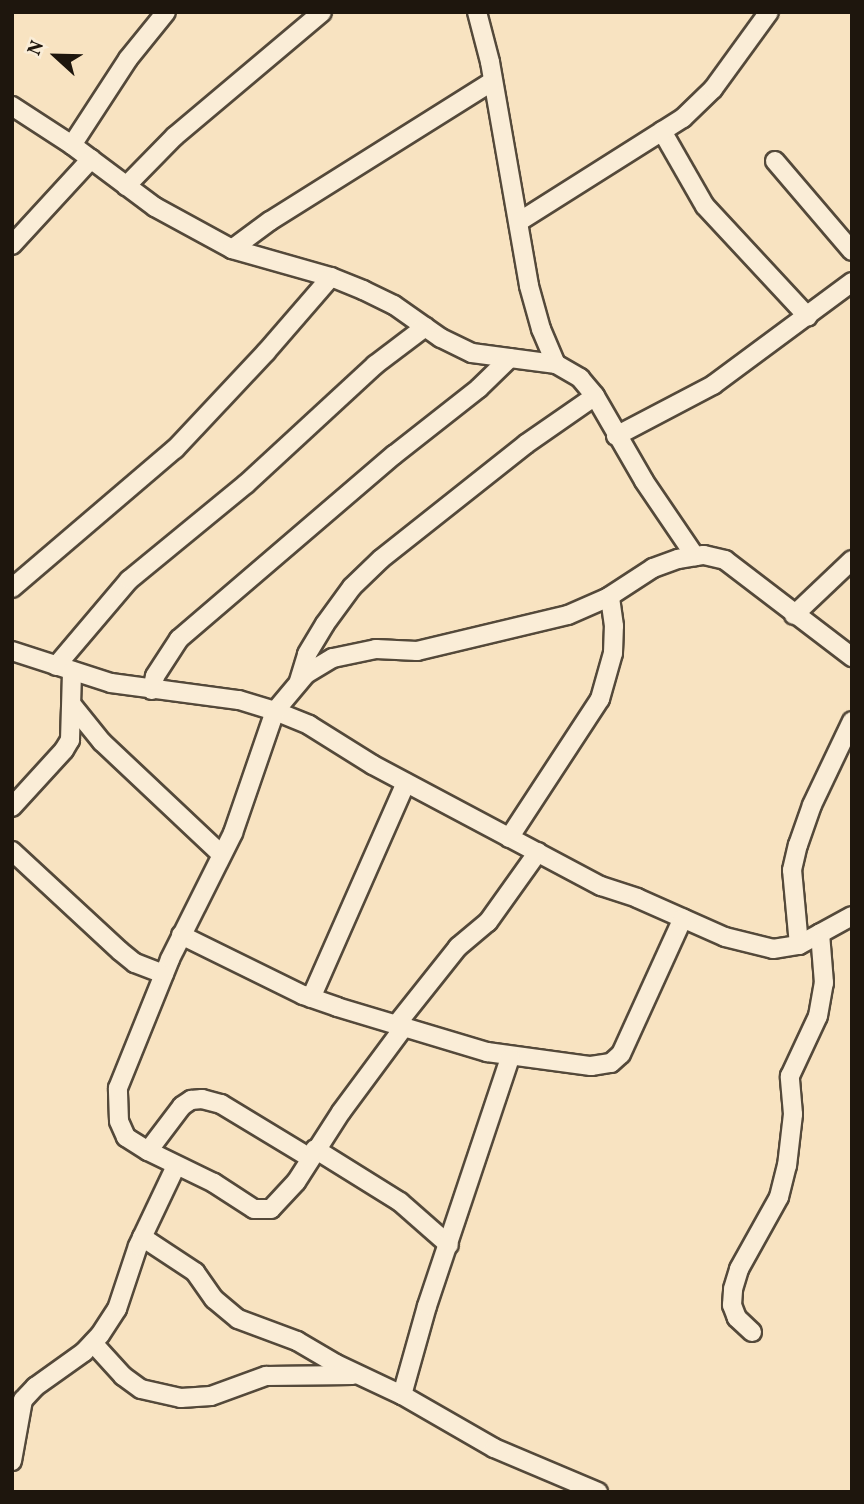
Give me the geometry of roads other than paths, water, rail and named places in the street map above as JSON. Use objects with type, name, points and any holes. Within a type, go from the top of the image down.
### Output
[{"type":"street","points":[[72,145],[128,59],[166,12]]},
{"type":"street","points":[[126,186],[175,136],[322,12]]},
{"type":"street","points":[[477,12],[520,221],[529,286],[541,329],[556,364]]},
{"type":"street","points":[[520,221],[683,118],[713,89],[769,12]]},
{"type":"street","points":[[232,249],[270,221],[493,81]]},
{"type":"street","points":[[12,106],[183,224],[232,249],[331,277],[394,305],[425,327],[472,353],[556,364],[580,378],[695,556]]},
{"type":"street","points":[[662,131],[705,206],[808,317]]},
{"type":"street","points":[[12,245],[91,159]]},
{"type":"street","points":[[775,161],[852,251]]},
{"type":"street","points":[[12,588],[175,449],[331,277]]},
{"type":"street","points":[[617,436],[713,384],[808,317],[852,282]]},
{"type":"street","points":[[12,807],[70,740],[72,705],[64,668],[129,580],[246,484],[375,365],[425,327]]},
{"type":"street","points":[[152,690],[155,676],[179,639],[510,358]]},
{"type":"street","points":[[299,681],[307,654],[352,587],[381,559],[526,444],[594,396]]},
{"type":"street","points":[[538,852],[488,922],[458,947],[400,1026],[287,1194],[271,1209],[254,1209],[214,1183],[176,1166],[126,1137],[119,1121],[118,1088],[181,934],[233,833],[275,711],[299,681],[333,658],[376,649],[417,651],[450,645],[568,615],[610,596],[653,568],[695,556],[725,560],[852,657]]},
{"type":"street","points":[[794,615],[852,560]]},
{"type":"street","points":[[509,838],[600,699],[612,653],[614,626],[610,596]]},
{"type":"street","points":[[12,651],[64,668],[152,690],[239,700],[275,711],[309,725],[406,783],[601,886],[752,946],[774,949],[799,945],[852,916]]},
{"type":"street","points":[[72,705],[102,742],[221,854]]},
{"type":"street","points":[[799,945],[792,870],[813,805],[852,721]]},
{"type":"street","points":[[311,998],[406,783]]},
{"type":"street","points":[[12,851],[18,868],[120,951],[135,963],[164,974]]},
{"type":"street","points":[[181,934],[311,998],[456,1045],[510,1058],[591,1066],[611,1063],[621,1054],[683,918]]},
{"type":"street","points":[[752,1332],[737,1318],[732,1305],[733,1289],[744,1259],[779,1197],[793,1114],[790,1076],[818,1016],[824,983],[820,933]]},
{"type":"street","points":[[402,1395],[412,1355],[510,1058]]},
{"type":"street","points":[[148,1151],[182,1106],[191,1100],[202,1099],[221,1104],[400,1202],[449,1245]]},
{"type":"street","points":[[12,1461],[15,1413],[34,1387],[93,1343],[117,1309],[142,1237],[176,1166]]},
{"type":"street","points":[[142,1237],[195,1272],[214,1299],[238,1318],[297,1341],[402,1395],[494,1448],[598,1492]]},
{"type":"street","points":[[93,1343],[123,1376],[141,1389],[181,1398],[211,1396],[267,1376],[360,1375]]}]
